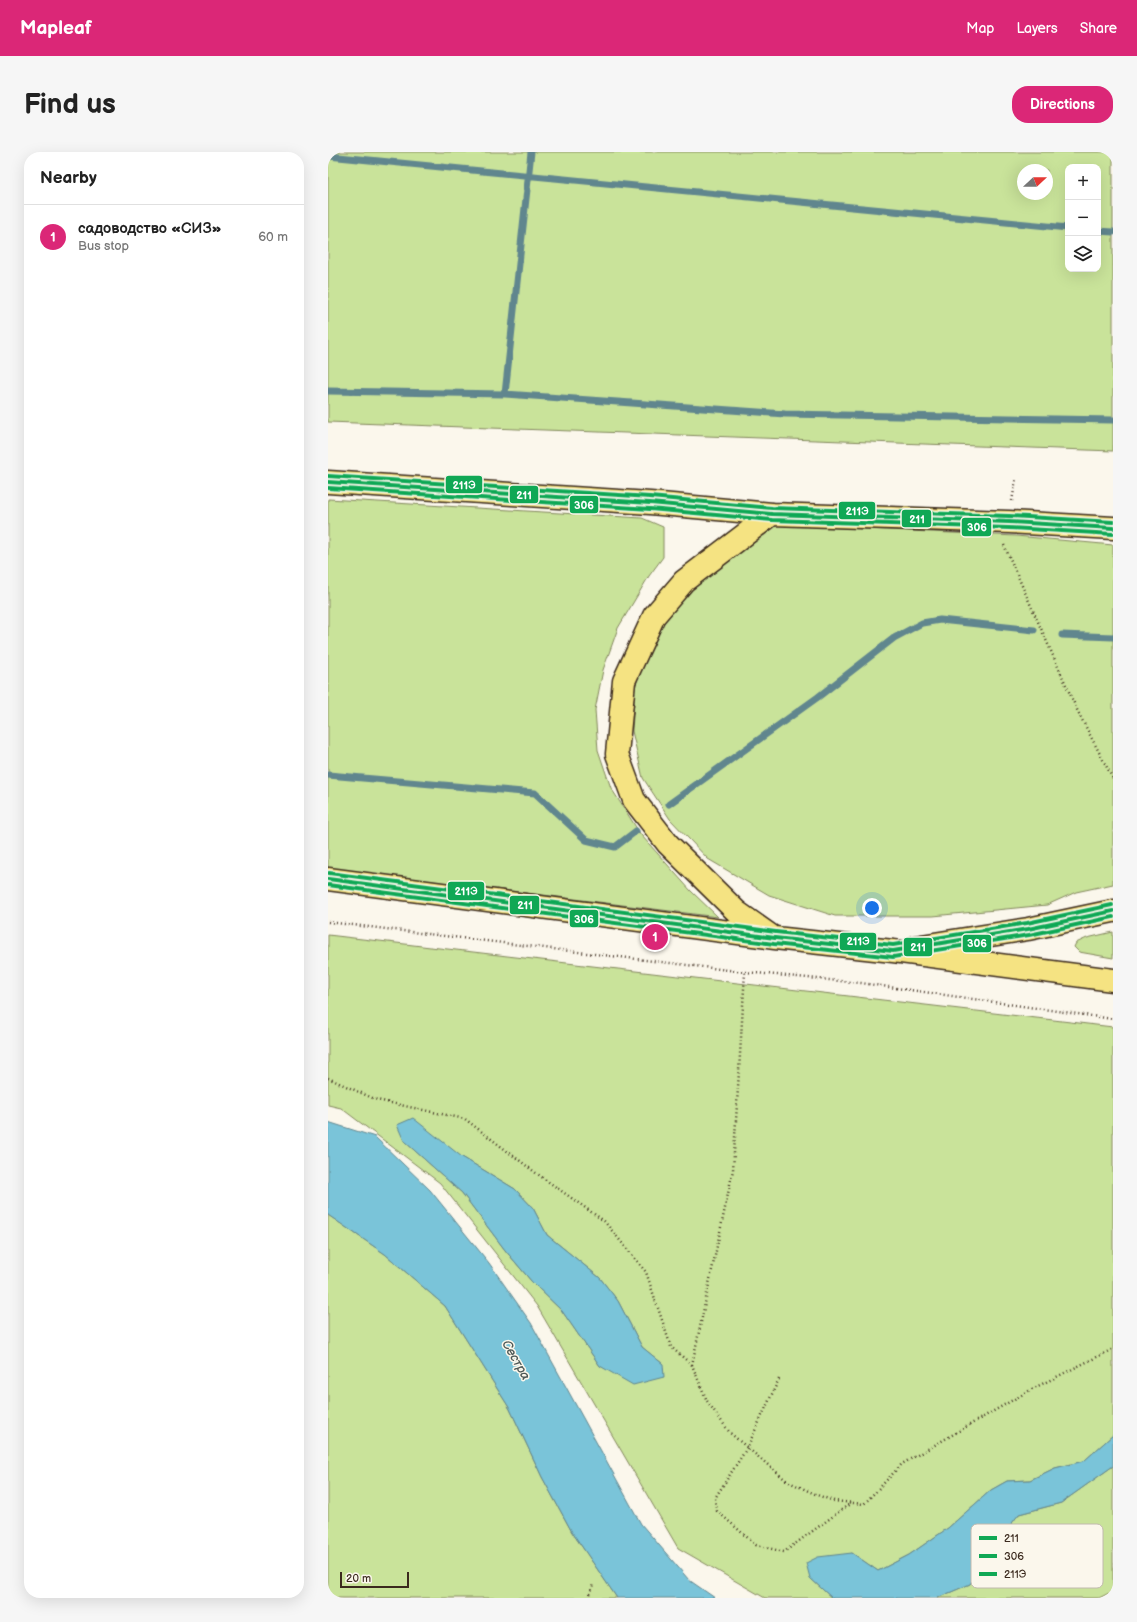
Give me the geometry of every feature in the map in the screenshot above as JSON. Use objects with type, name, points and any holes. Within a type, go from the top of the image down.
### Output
[{"type":"highway","points":[[328,482],[650,503],[772,514],[1009,522],[1113,528]]},
{"type":"highway","points":[[772,514],[684,581],[654,616],[624,681],[617,754],[634,800],[668,844],[737,912],[775,938]]},
{"type":"highway","points":[[328,879],[775,938],[892,951],[1113,980]]},
{"type":"highway","points":[[892,951],[1028,929],[1113,911]]},
{"type":"path","points":[[1016,479],[1004,546],[1078,712],[1113,779]]},
{"type":"path","points":[[328,922],[745,972],[861,983],[1113,1019]]},
{"type":"path","points":[[692,1365],[733,1170],[745,972]]},
{"type":"path","points":[[328,1078],[377,1100],[465,1119],[536,1173],[604,1221],[646,1272],[671,1347],[692,1365],[707,1401],[730,1433],[787,1481],[834,1501],[864,1504],[902,1464],[1032,1390],[1113,1349]]},
{"type":"path","points":[[779,1379],[747,1448],[715,1498],[717,1511],[756,1545],[784,1552],[851,1503]]},
{"type":"path","points":[[590,1598],[593,1584]]},
{"type":"green space","points":[[328,152],[1113,152],[1113,451],[328,422]]},
{"type":"green space","points":[[328,499],[642,518],[663,527],[663,557],[649,576],[618,628],[603,670],[595,710],[598,750],[611,788],[641,835],[691,891],[718,917],[328,868]]},
{"type":"green space","points":[[760,524],[1016,536],[1113,545],[1113,884],[1076,892],[1047,905],[933,916],[835,916],[769,895],[708,859],[670,819],[643,778],[632,731],[635,688],[646,651],[675,605],[714,557]]},
{"type":"green space","points":[[1113,932],[1113,958],[1079,952],[1074,947],[1076,943],[1087,938]]},
{"type":"green space","points":[[328,935],[1113,1027],[1113,1435],[1084,1461],[1055,1468],[1030,1480],[1007,1481],[991,1490],[948,1528],[909,1555],[878,1571],[852,1553],[810,1578],[832,1598],[765,1598],[678,1548],[537,1306],[440,1183],[341,1108],[328,1105]],"holes":[[[404,1141],[462,1157],[515,1189],[533,1208],[547,1235],[600,1278],[618,1301],[642,1347],[663,1364],[600,1366],[562,1311],[532,1282],[505,1250],[462,1193]]]},
{"type":"green space","points":[[328,1215],[385,1254],[445,1306],[510,1409],[542,1477],[572,1532],[617,1598],[328,1598]]},
{"type":"green space","points":[[1113,1466],[1113,1591],[1099,1598],[937,1598],[971,1582],[971,1588],[1103,1588],[1103,1524],[1011,1524],[1019,1514],[1061,1503]]},
{"type":"water","points":[[413,1118],[462,1157],[515,1189],[533,1208],[547,1235],[600,1278],[618,1301],[642,1347],[663,1364],[664,1377],[633,1385],[600,1366],[562,1311],[532,1282],[505,1250],[462,1193],[404,1141],[397,1125]]},
{"type":"water","name":"Сестра","points":[[328,1122],[375,1137],[430,1190],[489,1263],[531,1323],[641,1524],[689,1580],[715,1598],[617,1598],[572,1532],[542,1477],[510,1409],[445,1306],[385,1254],[328,1215]]},
{"type":"water","points":[[1113,1435],[1113,1466],[1061,1503],[1019,1514],[1011,1524],[971,1524],[970,1584],[937,1598],[832,1598],[810,1578],[806,1563],[818,1557],[852,1553],[878,1571],[909,1555],[948,1528],[991,1490],[1007,1481],[1030,1480],[1055,1468],[1084,1461]]},
{"type":"waterway","points":[[505,394],[531,152]]},
{"type":"waterway","points":[[328,156],[1065,228]]},
{"type":"waterway","points":[[1101,231],[1113,232]]},
{"type":"waterway","points":[[328,391],[505,394],[785,414],[1113,420]]},
{"type":"waterway","points":[[669,804],[818,697],[894,638],[922,623],[940,620],[1034,630]]},
{"type":"waterway","points":[[1062,635],[1113,637]]},
{"type":"waterway","points":[[328,775],[535,793],[586,840],[615,847],[636,831]]},
{"type":"transit line","name":"211Э","points":[[328,476],[650,497],[772,508],[1009,516],[1113,522]]},
{"type":"transit line","name":"211","points":[[328,482],[650,503],[772,514],[1009,522],[1113,528]]},
{"type":"transit line","name":"306","points":[[328,488],[650,509],[772,520],[1009,528],[1113,534]]},
{"type":"transit line","name":"211Э","points":[[329,873],[776,932],[893,945],[1027,923],[1112,905]]},
{"type":"transit line","name":"211","points":[[328,879],[775,938],[893,951],[1028,929],[1113,911]]},
{"type":"transit line","name":"306","points":[[328,885],[774,944],[893,957],[1029,935],[1113,917]]},
{"type":"place","name":"садоводство «СИЗ»","points":[[655,937]]}]
